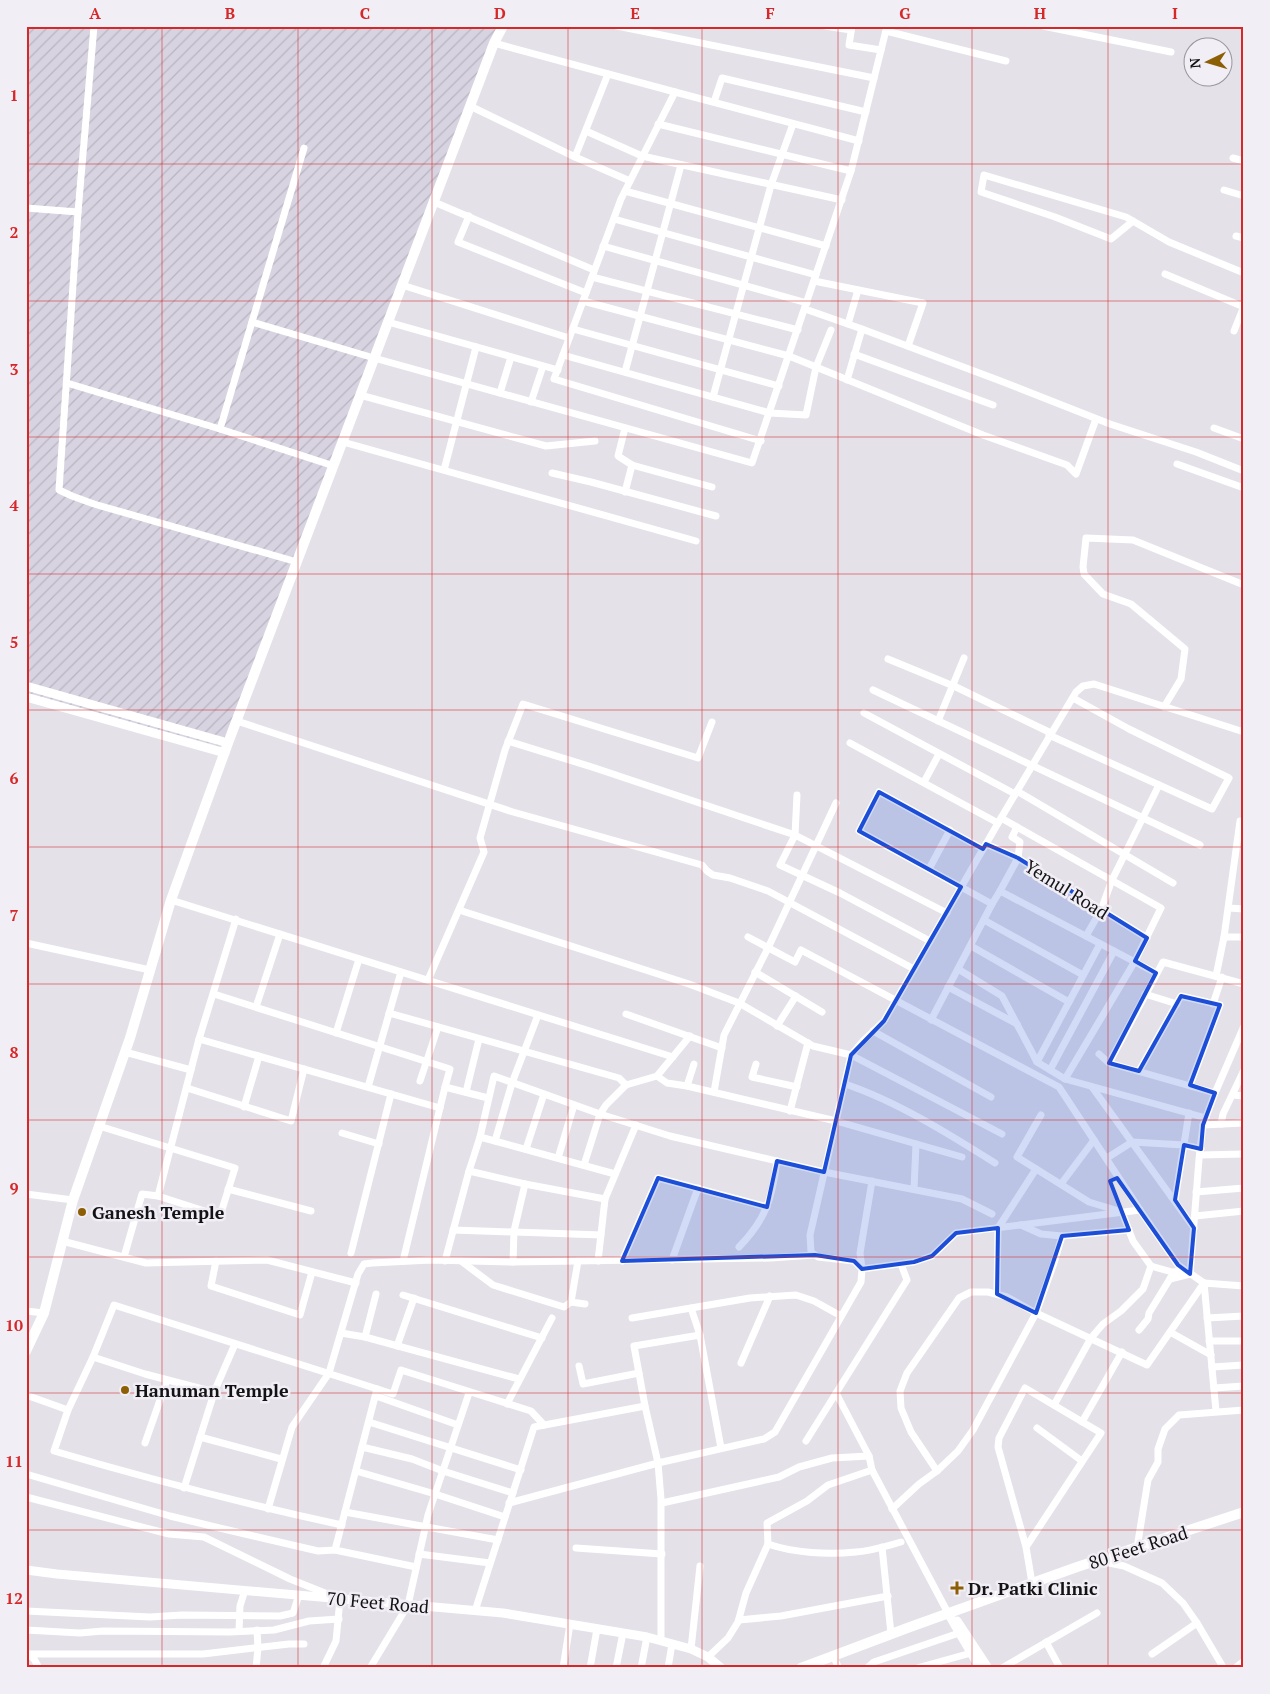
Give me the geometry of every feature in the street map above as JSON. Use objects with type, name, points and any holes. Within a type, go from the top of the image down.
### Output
[{"type":"main road","points":[[26,1350],[44,1313],[73,1200],[125,1052],[171,900],[226,748],[374,358],[494,43],[503,26]]},
{"type":"main road","name":"80 Feet Road","points":[[801,1668],[891,1634],[950,1616],[1032,1583],[1244,1512]]},
{"type":"street","points":[[94,26],[78,212],[59,490],[94,504],[297,562]]},
{"type":"street","points":[[617,26],[874,78]]},
{"type":"street","points":[[825,26],[852,28],[849,45],[881,50]]},
{"type":"street","points":[[1043,26],[1064,28],[1171,52]]},
{"type":"street","points":[[252,322],[466,384],[752,463],[851,172],[886,28],[1006,61]]},
{"type":"street","points":[[494,43],[859,141]]},
{"type":"street","points":[[575,157],[608,74]]},
{"type":"street","points":[[714,102],[722,78],[866,112]]},
{"type":"street","points":[[675,92],[625,191],[554,379],[761,441]]},
{"type":"street","points":[[470,106],[575,157],[630,181]]},
{"type":"street","points":[[658,124],[851,172]]},
{"type":"street","points":[[714,397],[771,184],[793,124]]},
{"type":"street","points":[[586,130],[642,156],[842,200]]},
{"type":"street","points":[[220,429],[304,148]]},
{"type":"street","points":[[1233,158],[1244,161]]},
{"type":"street","points":[[625,372],[681,165]]},
{"type":"street","points":[[1133,221],[1111,239],[1055,217],[981,192],[984,175],[1117,214],[1133,221],[1169,242],[1244,273]]},
{"type":"street","points":[[1224,190],[1244,196]]},
{"type":"street","points":[[625,191],[826,246]]},
{"type":"street","points":[[434,202],[593,273],[647,291],[798,330]]},
{"type":"street","points":[[26,208],[78,212]]},
{"type":"street","points":[[469,216],[458,242],[586,293]]},
{"type":"street","points":[[614,218],[858,290],[923,303],[908,346]]},
{"type":"street","points":[[603,246],[744,285],[806,306],[848,324],[1096,418],[1196,452],[1244,471]]},
{"type":"street","points":[[1165,274],[1244,306],[1234,330]]},
{"type":"street","points":[[402,285],[569,338]]},
{"type":"street","points":[[848,324],[858,290]]},
{"type":"street","points":[[583,301],[789,356],[983,435],[1067,465],[1076,474],[1096,418]]},
{"type":"street","points":[[388,322],[558,370]]},
{"type":"street","points":[[572,329],[779,386]]},
{"type":"street","points":[[847,380],[862,329]]},
{"type":"street","points":[[563,355],[770,413],[806,415],[816,367],[831,330]]},
{"type":"street","points":[[444,470],[476,347]]},
{"type":"street","points":[[854,354],[992,406]]},
{"type":"street","points":[[500,393],[511,357]]},
{"type":"street","points":[[531,402],[542,366]]},
{"type":"street","points":[[67,383],[334,466]]},
{"type":"street","points":[[360,395],[546,446],[595,441]]},
{"type":"street","points":[[625,428],[618,456],[632,465],[712,487]]},
{"type":"street","points":[[1214,428],[1244,439]]},
{"type":"street","points":[[343,442],[696,540]]},
{"type":"street","points":[[1177,464],[1244,488]]},
{"type":"street","points":[[625,492],[632,465]]},
{"type":"street","points":[[552,473],[716,516]]},
{"type":"street","points":[[1164,707],[1181,679],[1185,649],[1131,604],[1103,594],[1084,574],[1086,538],[1133,540],[1244,585]]},
{"type":"street","points":[[938,721],[964,658]]},
{"type":"street","points":[[888,659],[952,686],[1212,809],[1229,778],[1129,729],[1073,698]]},
{"type":"street","points":[[862,1269],[854,1261],[818,1257],[811,1252],[810,1235],[851,1055],[884,1021],[984,846],[1073,698],[1082,686],[1094,684],[1244,732]]},
{"type":"street","points":[[26,686],[226,748]]},
{"type":"street","points":[[872,690],[1200,845]]},
{"type":"street","points":[[26,697],[226,748]]},
{"type":"street","points":[[428,980],[484,852],[480,838],[508,741],[523,704],[698,758],[712,722]]},
{"type":"street","points":[[864,713],[938,754],[1016,792],[1173,883]]},
{"type":"street","points":[[237,721],[490,804],[702,865],[707,872],[768,891],[914,969]]},
{"type":"street","points":[[508,741],[795,835],[946,913]]},
{"type":"street","points":[[850,743],[999,821],[1017,827],[1161,908],[1135,961],[1065,1079]]},
{"type":"street","points":[[924,782],[938,754]]},
{"type":"street","points":[[1086,936],[1101,910],[1112,880],[1159,785]]},
{"type":"street","name":"Yemul Road","points":[[929,869],[859,830],[879,792],[950,830],[984,846],[1018,858],[1147,938]]},
{"type":"street","points":[[797,795],[795,835],[780,864],[930,941]]},
{"type":"street","points":[[714,1092],[724,1035],[768,948],[836,803]]},
{"type":"street","points":[[1213,1004],[1219,976],[1240,821]]},
{"type":"street","points":[[931,1020],[1018,858],[1020,842],[1012,837],[1017,827]]},
{"type":"street","points":[[950,830],[929,869],[992,904]]},
{"type":"street","points":[[1235,859],[1244,859]]},
{"type":"street","points":[[1000,892],[1156,973]]},
{"type":"street","points":[[171,900],[673,1057]]},
{"type":"street","points":[[1229,908],[1244,909]]},
{"type":"street","points":[[459,910],[689,984],[739,1004],[813,1046],[851,1055],[1002,1134]]},
{"type":"street","points":[[158,1196],[199,1039],[236,919]]},
{"type":"street","points":[[984,920],[1083,975]]},
{"type":"street","points":[[256,1008],[280,934]]},
{"type":"street","points":[[748,937],[796,962],[801,950],[1059,1087],[1178,1265],[1204,1283],[1244,1286]]},
{"type":"street","points":[[1224,937],[1244,937]]},
{"type":"street","points":[[26,944],[150,970]]},
{"type":"street","points":[[1037,1062],[1100,944]]},
{"type":"street","points":[[971,946],[1069,1002]]},
{"type":"street","points":[[1050,1070],[1114,951]]},
{"type":"street","points":[[336,1033],[360,959]]},
{"type":"street","points":[[1109,1063],[1163,962],[1244,984]]},
{"type":"street","points":[[958,969],[1002,996],[1037,1062],[1065,1079],[1188,1113],[1205,1122],[1221,1124],[1244,1123]]},
{"type":"street","points":[[368,1087],[401,972]]},
{"type":"street","points":[[755,972],[822,1012]]},
{"type":"street","points":[[948,987],[1017,1025]]},
{"type":"street","points":[[214,994],[450,1069],[404,1261]]},
{"type":"street","points":[[1145,994],[1177,1004]]},
{"type":"street","points":[[777,1026],[796,996]]},
{"type":"street","points":[[1139,1071],[1181,996],[1220,1005],[1190,1086]]},
{"type":"street","points":[[389,1013],[619,1078],[626,1085]]},
{"type":"street","points":[[626,1014],[722,1048]]},
{"type":"street","points":[[495,1141],[512,1082],[538,1015]]},
{"type":"street","points":[[1188,1272],[1194,1228],[1200,1152],[1205,1122],[1215,1093],[1244,1026]]},
{"type":"street","points":[[420,1081],[438,1027]]},
{"type":"street","points":[[873,1031],[991,1097]]},
{"type":"street","points":[[584,1165],[600,1114],[626,1085],[656,1076],[690,1036]]},
{"type":"street","points":[[199,1039],[440,1108]]},
{"type":"street","points":[[466,1092],[479,1039]]},
{"type":"street","points":[[790,1110],[808,1043]]},
{"type":"street","points":[[125,1052],[191,1070]]},
{"type":"street","points":[[1099,1054],[1109,1063],[1215,1093]]},
{"type":"street","points":[[244,1106],[259,1056]]},
{"type":"street","points":[[687,1086],[694,1064]]},
{"type":"street","points":[[756,1064],[752,1077],[797,1086]]},
{"type":"street","points":[[187,1088],[291,1121],[304,1069]]},
{"type":"street","points":[[1221,1124],[1223,1114],[1244,1070]]},
{"type":"street","points":[[445,1260],[480,1137],[494,1076],[600,1114],[670,1136],[824,1172],[962,1199],[992,1214]]},
{"type":"street","points":[[656,1076],[667,1082],[836,1121],[962,1157]]},
{"type":"street","points":[[844,1084],[865,1091],[934,1126],[995,1163]]},
{"type":"street","points":[[1092,1086],[1194,1228]]},
{"type":"street","points":[[445,1087],[488,1098]]},
{"type":"street","points":[[351,1253],[392,1094]]},
{"type":"street","points":[[526,1149],[544,1094]]},
{"type":"street","points":[[1232,1095],[1244,1096]]},
{"type":"street","points":[[558,1158],[574,1105]]},
{"type":"street","points":[[1175,1200],[1188,1113]]},
{"type":"street","points":[[1042,1115],[1017,1157],[1089,1202],[1122,1212]]},
{"type":"street","points":[[598,1261],[605,1200],[636,1125]]},
{"type":"street","points":[[99,1126],[235,1168],[220,1216],[158,1196],[142,1194],[124,1257]]},
{"type":"street","points":[[342,1133],[379,1144]]},
{"type":"street","points":[[480,1137],[615,1174]]},
{"type":"street","points":[[1061,1184],[1094,1140]]},
{"type":"street","points":[[1107,1158],[1132,1142],[1184,1145],[1200,1152],[1244,1154]]},
{"type":"street","points":[[914,1189],[916,1144]]},
{"type":"street","points":[[739,1247],[753,1233],[767,1207],[773,1191],[777,1161]]},
{"type":"street","points":[[997,1294],[998,1228],[1036,1169]]},
{"type":"street","points":[[469,1171],[605,1200]]},
{"type":"street","points":[[622,1261],[658,1178],[767,1207]]},
{"type":"street","points":[[510,1503],[658,1463],[764,1438],[775,1432],[861,1282],[860,1253],[872,1181]]},
{"type":"street","points":[[514,1262],[514,1231],[525,1184]]},
{"type":"street","points":[[672,1260],[698,1188]]},
{"type":"street","points":[[1196,1192],[1244,1188]]},
{"type":"street","points":[[228,1189],[310,1211]]},
{"type":"street","points":[[26,1194],[73,1200]]},
{"type":"street","points":[[862,1269],[914,1262],[932,1256],[956,1233],[1140,1210]]},
{"type":"street","points":[[1195,1216],[1244,1211]]},
{"type":"street","points":[[1122,1212],[1133,1241],[1151,1266],[1171,1276],[1188,1272]]},
{"type":"street","points":[[1021,1225],[1041,1234],[1062,1236],[1129,1230]]},
{"type":"street","points":[[453,1230],[601,1235]]},
{"type":"street","points":[[892,1509],[958,1451],[973,1430],[1036,1313],[1062,1236]]},
{"type":"street","points":[[62,1241],[146,1263],[267,1260],[356,1283]]},
{"type":"street","points":[[268,1509],[292,1427],[329,1373],[358,1274],[364,1264],[445,1260],[514,1262],[622,1261],[771,1258],[815,1255]]},
{"type":"street","points":[[216,1261],[211,1286],[300,1315],[312,1272]]},
{"type":"street","points":[[460,1261],[493,1285],[564,1307],[571,1302],[585,1304]]},
{"type":"street","points":[[571,1302],[578,1261]]},
{"type":"street","points":[[806,1442],[907,1280],[901,1264]]},
{"type":"street","points":[[1054,1405],[1092,1338],[1104,1324],[1121,1311],[1143,1289],[1151,1266]]},
{"type":"street","points":[[1139,1330],[1148,1319],[1171,1276]]},
{"type":"street","points":[[1204,1283],[1216,1411]]},
{"type":"street","points":[[937,1471],[911,1432],[901,1408],[900,1391],[907,1373],[959,1298],[971,1292],[988,1292],[1007,1297],[1036,1313],[1147,1364],[1204,1283]]},
{"type":"street","points":[[365,1337],[376,1294]]},
{"type":"street","points":[[402,1295],[542,1338]]},
{"type":"street","points":[[632,1318],[750,1298],[796,1295],[814,1301],[841,1316]]},
{"type":"street","points":[[740,1363],[770,1296]]},
{"type":"street","points":[[397,1346],[414,1298]]},
{"type":"street","points":[[342,1526],[184,1488],[54,1451],[68,1410],[93,1357],[114,1305],[329,1373],[458,1425]]},
{"type":"street","points":[[691,1308],[700,1335],[722,1448]]},
{"type":"street","points":[[26,1311],[44,1313]]},
{"type":"street","points":[[1207,1318],[1244,1316]]},
{"type":"street","points":[[507,1404],[552,1318]]},
{"type":"street","points":[[1170,1332],[1210,1355]]},
{"type":"street","points":[[341,1333],[365,1337],[519,1379]]},
{"type":"street","points":[[661,1641],[662,1503],[658,1463],[634,1346],[700,1335]]},
{"type":"street","points":[[1209,1341],[1244,1341]]},
{"type":"street","points":[[184,1488],[214,1392],[236,1344]]},
{"type":"street","points":[[1082,1422],[1122,1352]]},
{"type":"street","points":[[93,1357],[167,1380],[214,1392]]},
{"type":"street","points":[[1212,1367],[1244,1365]]},
{"type":"street","points":[[579,1366],[583,1384],[639,1373]]},
{"type":"street","points":[[376,1392],[393,1394],[401,1370],[531,1412],[544,1426]]},
{"type":"street","points":[[145,1443],[167,1380]]},
{"type":"street","points":[[1214,1388],[1244,1386]]},
{"type":"street","points":[[1026,1547],[1101,1433],[1025,1388],[999,1438],[998,1448],[1026,1547],[1032,1583]]},
{"type":"street","points":[[335,1550],[376,1392]]},
{"type":"street","points":[[370,1668],[408,1605],[426,1526],[469,1393]]},
{"type":"street","points":[[836,1393],[869,1456],[872,1470],[892,1509],[980,1668]]},
{"type":"street","points":[[26,1395],[68,1410]]},
{"type":"street","points":[[475,1611],[534,1427],[645,1406]]},
{"type":"street","points":[[1136,1548],[1148,1480],[1158,1462],[1158,1449],[1166,1429],[1179,1415],[1244,1410]]},
{"type":"street","points":[[369,1422],[520,1470]]},
{"type":"street","points":[[1037,1428],[1082,1461]]},
{"type":"street","points":[[200,1437],[282,1460]]},
{"type":"street","points":[[362,1447],[412,1459],[443,1471],[513,1492]]},
{"type":"street","points":[[662,1503],[779,1476],[799,1467],[832,1458],[869,1456]]},
{"type":"street","points":[[708,1657],[728,1638],[739,1620],[746,1592],[768,1544],[766,1522],[806,1500],[828,1485],[872,1470]]},
{"type":"street","points":[[356,1471],[436,1494],[505,1517]]},
{"type":"street","points":[[26,1474],[170,1516],[318,1552],[335,1550],[416,1566]]},
{"type":"street","points":[[26,1497],[169,1534],[204,1537],[290,1579],[340,1599],[336,1641],[323,1668]]},
{"type":"street","points":[[345,1512],[498,1540]]},
{"type":"street","points":[[768,1544],[778,1548],[824,1553],[857,1552],[901,1542]]},
{"type":"street","points":[[882,1547],[891,1634]]},
{"type":"street","points":[[576,1548],[662,1554]]},
{"type":"street","points":[[419,1554],[490,1563]]},
{"type":"street","points":[[1096,1561],[1124,1566],[1162,1583],[1183,1603],[1224,1667]]},
{"type":"street","points":[[691,1649],[700,1566]]},
{"type":"street","name":"70 Feet Road","points":[[26,1570],[503,1613],[647,1637],[691,1649],[708,1657],[720,1668]]},
{"type":"street","points":[[239,1631],[240,1606],[245,1590]]},
{"type":"street","points":[[26,1611],[150,1617],[182,1615],[280,1616],[293,1613],[299,1595]]},
{"type":"street","points":[[739,1620],[781,1616],[888,1596]]},
{"type":"street","points":[[1002,1668],[1097,1612]]},
{"type":"street","points":[[950,1616],[958,1621],[988,1668]]},
{"type":"street","points":[[26,1630],[80,1633],[104,1631],[274,1630],[309,1621],[339,1619]]},
{"type":"street","points":[[1152,1654],[1197,1623]]},
{"type":"street","points":[[563,1668],[570,1624]]},
{"type":"street","points":[[590,1668],[597,1629]]},
{"type":"street","points":[[256,1668],[257,1630]]},
{"type":"street","points":[[616,1668],[623,1633]]},
{"type":"street","points":[[866,1668],[959,1633]]},
{"type":"street","points":[[641,1668],[647,1637]]},
{"type":"street","points":[[1046,1642],[1060,1668]]},
{"type":"street","points":[[27,1653],[204,1654],[304,1644]]},
{"type":"street","points":[[668,1668],[672,1644]]},
{"type":"street","points":[[918,1668],[971,1652]]},
{"type":"street","points":[[27,1653],[34,1659],[39,1668]]},
{"type":"street","points":[[832,1656],[839,1668]]},
{"type":"street","points":[[1235,1668],[1244,1661]]},
{"type":"highlighted area","points":[[879,792],[983,849],[986,844],[1018,858],[1147,938],[1135,961],[1156,973],[1109,1063],[1139,1071],[1181,996],[1220,1005],[1190,1085],[1215,1093],[1203,1125],[1201,1149],[1184,1145],[1175,1200],[1194,1228],[1190,1274],[1178,1265],[1117,1178],[1110,1181],[1129,1230],[1062,1236],[1036,1313],[997,1294],[998,1228],[956,1233],[932,1256],[914,1262],[862,1269],[854,1261],[815,1255],[622,1261],[658,1178],[767,1207],[777,1161],[824,1172],[851,1055],[884,1021],[961,887],[859,831]]},
{"type":"shaded area","points":[[26,26],[507,26],[470,106],[227,748],[26,695]]},
{"type":"place","name":"Ganesh Temple","points":[[82,1212]]},
{"type":"place","name":"Hanuman Temple","points":[[125,1390]]},
{"type":"place","name":"Dr. Patki Clinic","points":[[957,1588]]}]
